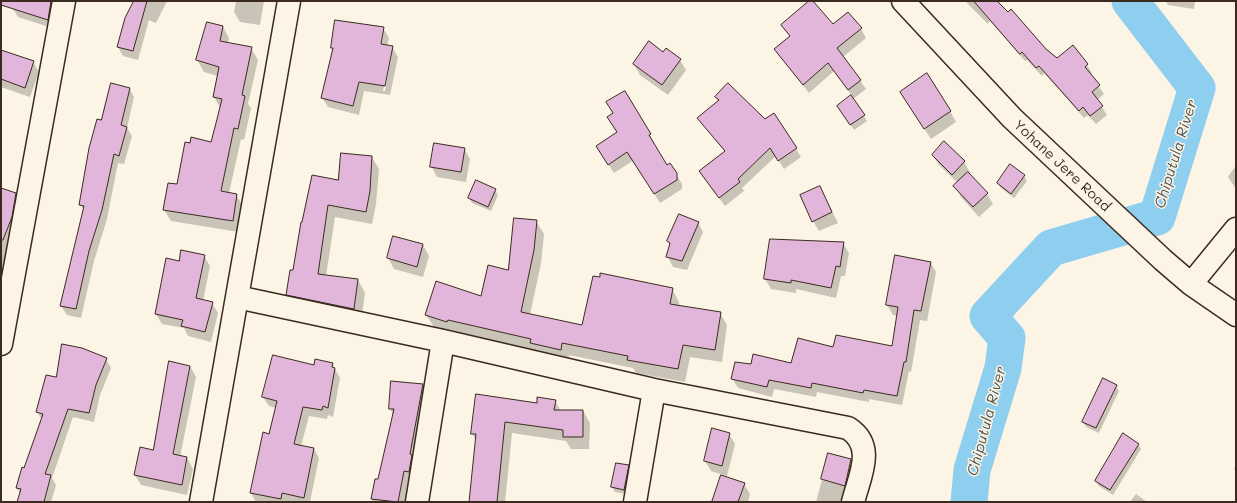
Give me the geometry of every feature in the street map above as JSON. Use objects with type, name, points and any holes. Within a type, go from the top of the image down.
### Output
[{"type":"street","points":[[1,344],[5,293],[64,1]]},
{"type":"street","points":[[201,502],[289,1]]},
{"type":"street","name":"Yohane Jere Road","points":[[903,1],[1012,118],[1163,260],[1191,284],[1236,315]]},
{"type":"street","points":[[1191,284],[1236,229]]},
{"type":"street","points":[[237,298],[443,341],[654,390],[848,428],[856,433],[863,443],[865,455],[853,502]]},
{"type":"street","points":[[417,502],[443,341]]},
{"type":"street","points":[[635,502],[654,390]]},
{"type":"building","points":[[1,1],[51,1],[48,20],[1,5]]},
{"type":"building","points":[[134,1],[147,1],[133,51],[117,47],[125,18]]},
{"type":"building","points":[[809,1],[813,1],[833,24],[848,12],[862,28],[837,48],[861,80],[848,90],[828,63],[803,85],[774,49],[790,36],[781,25]]},
{"type":"building","points":[[974,1],[997,1],[1008,12],[1011,9],[1046,49],[1057,58],[1073,45],[1088,64],[1085,67],[1100,85],[1092,92],[1103,106],[1090,116],[1083,107],[1079,111],[1039,66],[1036,68],[1022,52],[1020,54]]},
{"type":"building","points":[[335,20],[384,27],[381,44],[393,46],[385,86],[359,82],[353,106],[321,98],[333,48],[331,48]]},
{"type":"building","points":[[207,22],[223,26],[220,41],[252,47],[242,95],[245,96],[238,129],[234,128],[221,191],[237,194],[233,221],[163,210],[168,183],[177,184],[185,142],[190,143],[191,137],[211,142],[222,99],[213,97],[219,67],[196,60]]},
{"type":"building","points":[[649,41],[663,52],[666,48],[681,59],[662,85],[633,64]]},
{"type":"building","points":[[1,50],[34,61],[25,88],[1,79]]},
{"type":"building","points":[[927,73],[951,111],[924,129],[900,92]]},
{"type":"building","points":[[111,83],[130,88],[121,125],[127,127],[119,156],[114,154],[102,210],[89,251],[76,309],[60,306],[84,206],[79,205],[89,148],[97,119],[101,120]]},
{"type":"building","points":[[728,83],[765,119],[774,113],[797,148],[778,161],[770,148],[738,179],[740,182],[719,198],[699,171],[725,151],[697,118],[719,100],[715,97]]},
{"type":"building","points":[[625,91],[651,134],[649,135],[667,165],[670,163],[677,173],[677,180],[654,194],[627,152],[608,165],[596,146],[617,132],[607,117],[613,113],[606,102]]},
{"type":"building","points":[[851,95],[865,115],[850,125],[837,106]]},
{"type":"building","points":[[944,141],[965,161],[952,175],[932,155]]},
{"type":"building","points":[[434,143],[465,148],[461,172],[430,167]]},
{"type":"building","points":[[341,153],[372,156],[370,191],[366,212],[328,205],[318,274],[358,279],[354,309],[286,295],[290,270],[293,270],[301,222],[312,175],[338,180]]},
{"type":"building","points":[[1010,164],[1025,175],[1011,194],[997,183]]},
{"type":"building","points":[[968,172],[988,193],[973,207],[953,186]]},
{"type":"building","points":[[476,180],[496,189],[488,207],[468,198]]},
{"type":"building","points":[[820,186],[832,212],[812,222],[800,195]]},
{"type":"building","points":[[1,188],[16,193],[12,217],[3,240],[1,240]]},
{"type":"building","points":[[679,214],[699,222],[682,261],[666,257],[670,243],[667,241]]},
{"type":"building","points":[[514,218],[537,220],[534,250],[521,312],[582,325],[593,276],[600,277],[600,273],[673,288],[670,304],[721,312],[715,350],[683,345],[678,369],[627,360],[628,356],[562,343],[561,350],[530,343],[531,339],[448,320],[447,322],[425,315],[436,281],[481,296],[488,265],[508,270]]},
{"type":"building","points":[[393,236],[423,244],[417,267],[387,258]]},
{"type":"building","points":[[770,239],[844,242],[840,267],[836,266],[831,288],[791,280],[791,283],[764,279]]},
{"type":"building","points":[[181,250],[205,255],[196,298],[213,302],[205,332],[181,326],[183,320],[155,314],[166,258],[179,261]]},
{"type":"building","points":[[895,255],[931,262],[921,311],[914,310],[906,362],[904,362],[897,396],[864,390],[863,393],[812,383],[811,388],[769,380],[767,387],[731,379],[735,362],[751,364],[753,354],[791,363],[798,338],[833,347],[836,335],[892,346],[898,307],[886,305]]},
{"type":"building","points":[[62,344],[82,348],[107,358],[96,385],[89,413],[68,409],[45,474],[51,475],[44,502],[17,502],[21,489],[16,488],[22,467],[24,468],[43,414],[36,412],[46,375],[56,377]]},
{"type":"building","points":[[273,355],[314,365],[315,359],[333,363],[332,367],[335,368],[328,408],[323,406],[322,410],[303,407],[294,444],[314,448],[304,498],[282,493],[281,499],[250,493],[263,432],[269,434],[277,401],[262,397]]},
{"type":"building","points":[[169,361],[190,366],[173,454],[187,457],[182,485],[134,475],[140,447],[153,450]]},
{"type":"building","points":[[1103,378],[1117,385],[1096,428],[1082,422]]},
{"type":"building","points":[[391,381],[423,384],[410,454],[412,455],[409,472],[404,471],[398,502],[371,499],[375,479],[378,479],[394,409],[389,409]]},
{"type":"building","points":[[476,394],[537,403],[537,397],[556,400],[554,410],[583,410],[583,437],[563,437],[563,430],[505,422],[497,502],[469,502],[476,434],[471,434]]},
{"type":"building","points":[[712,428],[730,433],[722,466],[704,461]]},
{"type":"building","points":[[1123,433],[1139,444],[1110,490],[1095,481]]},
{"type":"building","points":[[828,453],[851,459],[845,486],[821,479]]},
{"type":"building","points":[[616,463],[629,465],[624,490],[611,487]]},
{"type":"building","points":[[721,475],[745,483],[738,502],[712,502]]},
{"type":"waterway","name":"Chiputula River","points":[[969,502],[972,470],[1003,368],[1007,338],[988,316],[1051,248],[1157,217],[1197,88],[1130,1]]}]
